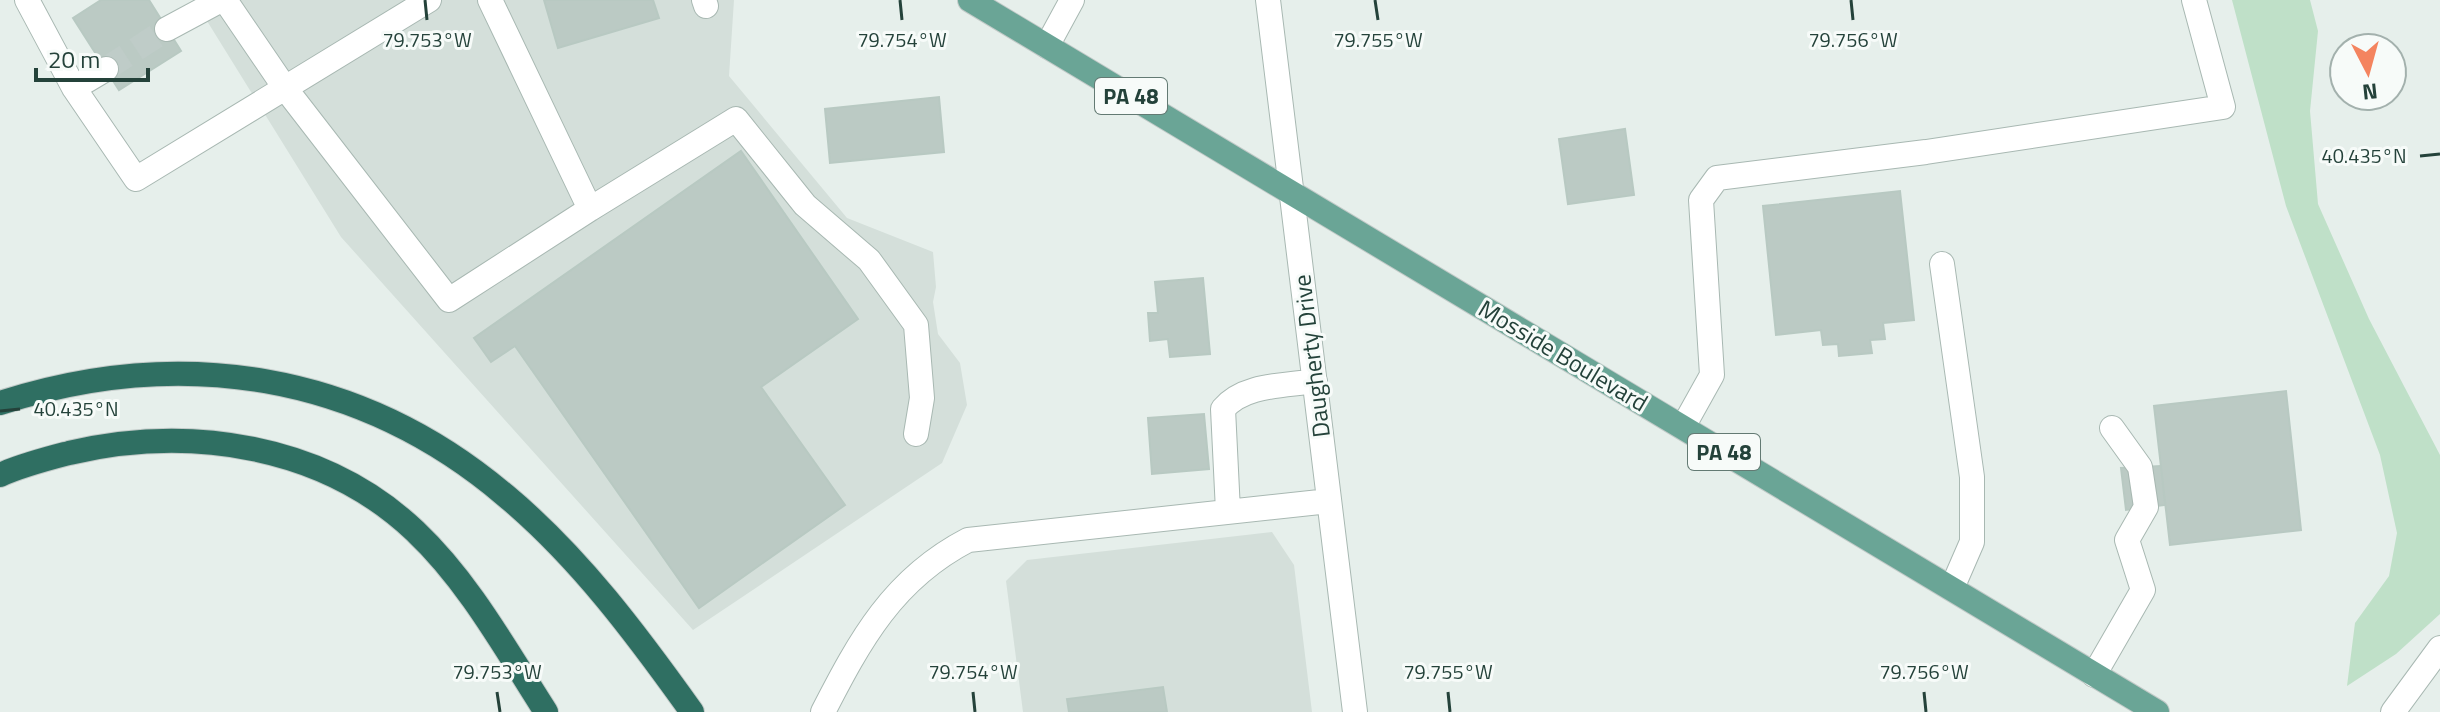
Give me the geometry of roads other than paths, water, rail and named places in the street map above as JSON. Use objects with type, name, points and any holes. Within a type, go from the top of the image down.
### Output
[{"type":"highway","points":[[0,403],[76,382],[127,374],[176,372],[225,375],[316,391],[399,424],[469,467],[542,528],[620,616],[692,712]]},
{"type":"highway","points":[[0,475],[89,449],[133,442],[176,440],[255,449],[328,472],[389,509],[439,556],[465,588],[546,712]]},
{"type":"main road","name":"Mosside Boulevard","points":[[970,0],[2157,712]]},
{"type":"street","points":[[27,0],[74,88],[136,179],[429,0]]},
{"type":"street","points":[[167,29],[223,0],[285,88],[449,300],[736,119],[805,205],[869,260],[916,325],[922,398],[916,434]]},
{"type":"street","points":[[490,0],[590,209]]},
{"type":"street","points":[[1047,46],[1072,0]]},
{"type":"street","name":"Daugherty Drive","points":[[1268,0],[1355,712]]},
{"type":"street","points":[[1683,427],[1712,375],[1701,200],[1717,178],[1926,152],[2223,107],[2194,0]]},
{"type":"street","points":[[74,88],[106,69]]},
{"type":"street","points":[[1942,264],[1972,477],[1972,542],[1952,588]]},
{"type":"street","points":[[1228,511],[1223,409],[1234,396],[1253,390],[1315,381]]},
{"type":"street","points":[[2094,675],[2143,590],[2127,540],[2146,507],[2140,467],[2112,428]]},
{"type":"street","points":[[823,712],[856,648],[890,600],[939,557],[968,540],[1329,501]]},
{"type":"street","points":[[2393,712],[2440,648]]},
{"type":"tunnel","points":[[106,69],[167,29]]}]
